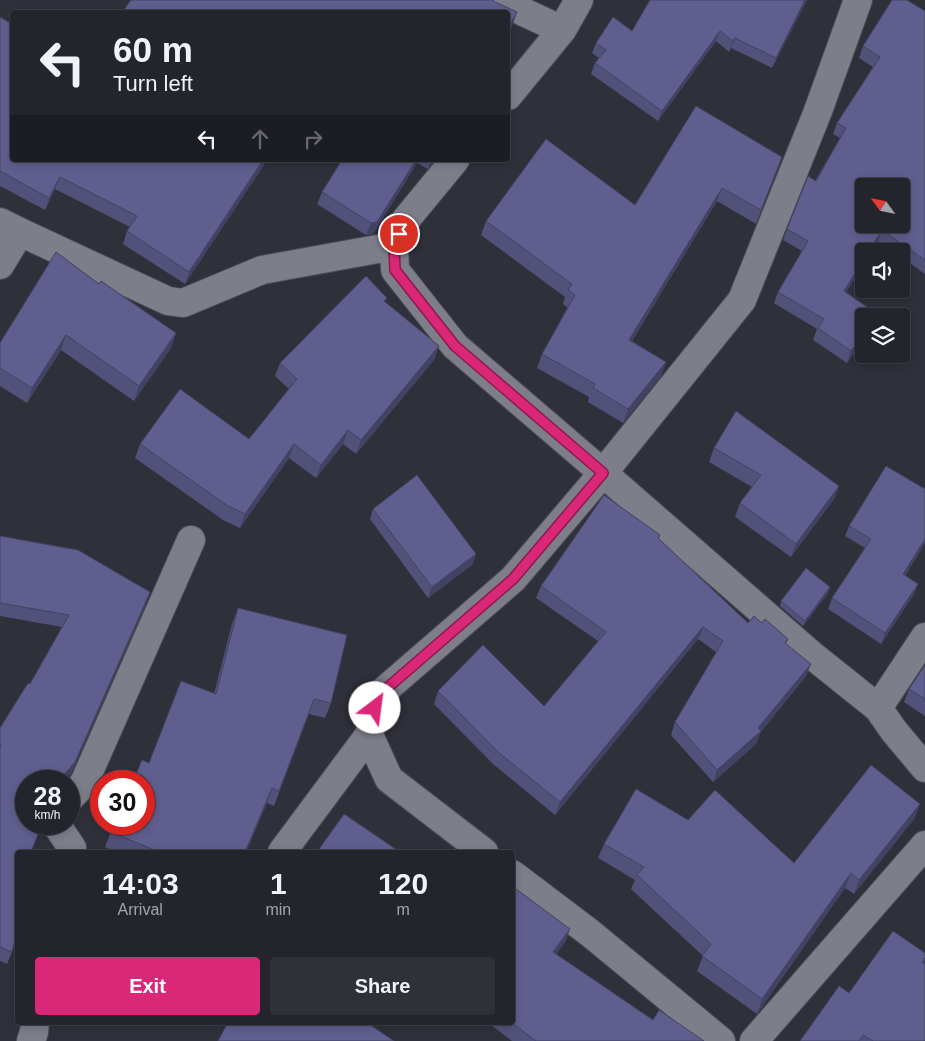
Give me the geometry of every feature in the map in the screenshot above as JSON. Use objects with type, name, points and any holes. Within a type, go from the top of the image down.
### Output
[{"type":"street","points":[[498,0],[562,30]]},
{"type":"street","points":[[510,94],[562,30],[579,0]]},
{"type":"street","points":[[283,850],[368,735],[379,695],[513,579],[603,473],[742,300],[818,111],[858,0]]},
{"type":"street","points":[[453,162],[404,222],[394,246],[395,270],[455,346],[813,656],[878,708],[925,768]]},
{"type":"street","points":[[0,265],[10,227],[168,301],[184,303],[262,270],[394,246]]},
{"type":"street","points":[[80,787],[84,783],[191,540]]},
{"type":"street","points":[[878,708],[925,637]]},
{"type":"street","points":[[368,735],[389,779],[481,850]]},
{"type":"street","points":[[63,835],[72,848],[71,850]]},
{"type":"street","points":[[754,1041],[925,845]]},
{"type":"street","points":[[515,876],[590,933],[720,1041]]},
{"type":"street","points":[[31,1041],[35,1025]]},
{"type":"building","points":[[131,0],[493,0],[517,12],[510,25],[510,10],[124,10]]},
{"type":"building","points":[[650,0],[805,0],[776,58],[735,38],[733,41],[720,31],[662,111],[595,63],[606,50],[596,43],[613,17],[632,31]]},
{"type":"building","points":[[892,0],[907,0],[925,11],[925,260],[910,250],[910,243],[901,243],[886,233],[910,233],[910,178],[855,178],[855,233],[880,233],[874,243],[855,243],[855,273],[844,291],[868,308],[855,308],[855,345],[851,351],[818,328],[824,319],[778,292],[808,241],[787,229],[808,176],[816,181],[846,128],[837,123],[880,57],[863,46]]},
{"type":"building","points":[[0,17],[10,23],[10,162],[262,162],[189,272],[127,231],[137,216],[60,177],[49,198],[0,171]]},
{"type":"building","points":[[696,106],[782,157],[761,210],[722,188],[629,340],[666,362],[628,409],[593,388],[595,384],[542,354],[575,295],[568,290],[572,284],[486,221],[546,139],[635,205]]},
{"type":"building","points":[[341,162],[415,162],[377,222],[371,223],[322,192]]},
{"type":"building","points":[[56,252],[99,284],[101,281],[176,333],[139,386],[66,335],[32,388],[0,368],[0,343]]},
{"type":"building","points":[[366,276],[387,298],[384,301],[439,346],[361,440],[348,430],[321,465],[294,444],[245,514],[228,506],[140,444],[180,389],[249,439],[297,379],[280,363]]},
{"type":"building","points":[[736,411],[839,486],[796,544],[740,503],[761,475],[714,448]]},
{"type":"building","points":[[886,466],[925,489],[925,539],[903,574],[918,584],[885,633],[832,598],[871,539],[849,526]]},
{"type":"building","points":[[417,475],[476,554],[432,587],[373,509]]},
{"type":"building","points":[[604,495],[660,535],[658,538],[748,623],[754,616],[762,623],[765,619],[788,639],[785,643],[811,664],[758,728],[761,731],[717,770],[675,722],[723,641],[703,627],[560,802],[498,752],[438,691],[483,645],[544,706],[606,632],[541,586]]},
{"type":"building","points":[[0,536],[78,550],[150,592],[75,762],[68,770],[15,770],[15,835],[38,835],[32,850],[15,850],[15,942],[12,952],[0,947],[0,728],[28,683],[30,684],[69,615],[0,603]]},
{"type":"building","points":[[806,568],[830,587],[805,621],[781,601]]},
{"type":"building","points":[[238,608],[347,635],[331,703],[314,699],[279,791],[272,788],[246,850],[154,850],[118,835],[155,835],[155,770],[138,770],[142,760],[149,763],[181,681],[216,694]]},
{"type":"building","points":[[925,665],[925,699],[909,689]]},
{"type":"building","points":[[871,765],[920,804],[859,880],[851,873],[762,999],[702,956],[711,944],[637,875],[644,867],[604,844],[636,789],[688,820],[715,790],[794,863]]},
{"type":"building","points":[[344,814],[397,850],[318,850]]},
{"type":"building","points":[[515,888],[570,929],[553,952],[653,1020],[659,1010],[704,1041],[536,1041],[515,1025]]},
{"type":"building","points":[[893,931],[925,953],[922,962],[925,964],[925,1041],[873,1041],[863,1035],[859,1041],[800,1041],[839,986],[849,993]]},
{"type":"building","points":[[226,1025],[370,1025],[394,1041],[218,1041]]},
{"type":"route","points":[[375,708],[379,695],[513,579],[603,473],[455,346],[395,270],[394,246],[399,234]]}]
